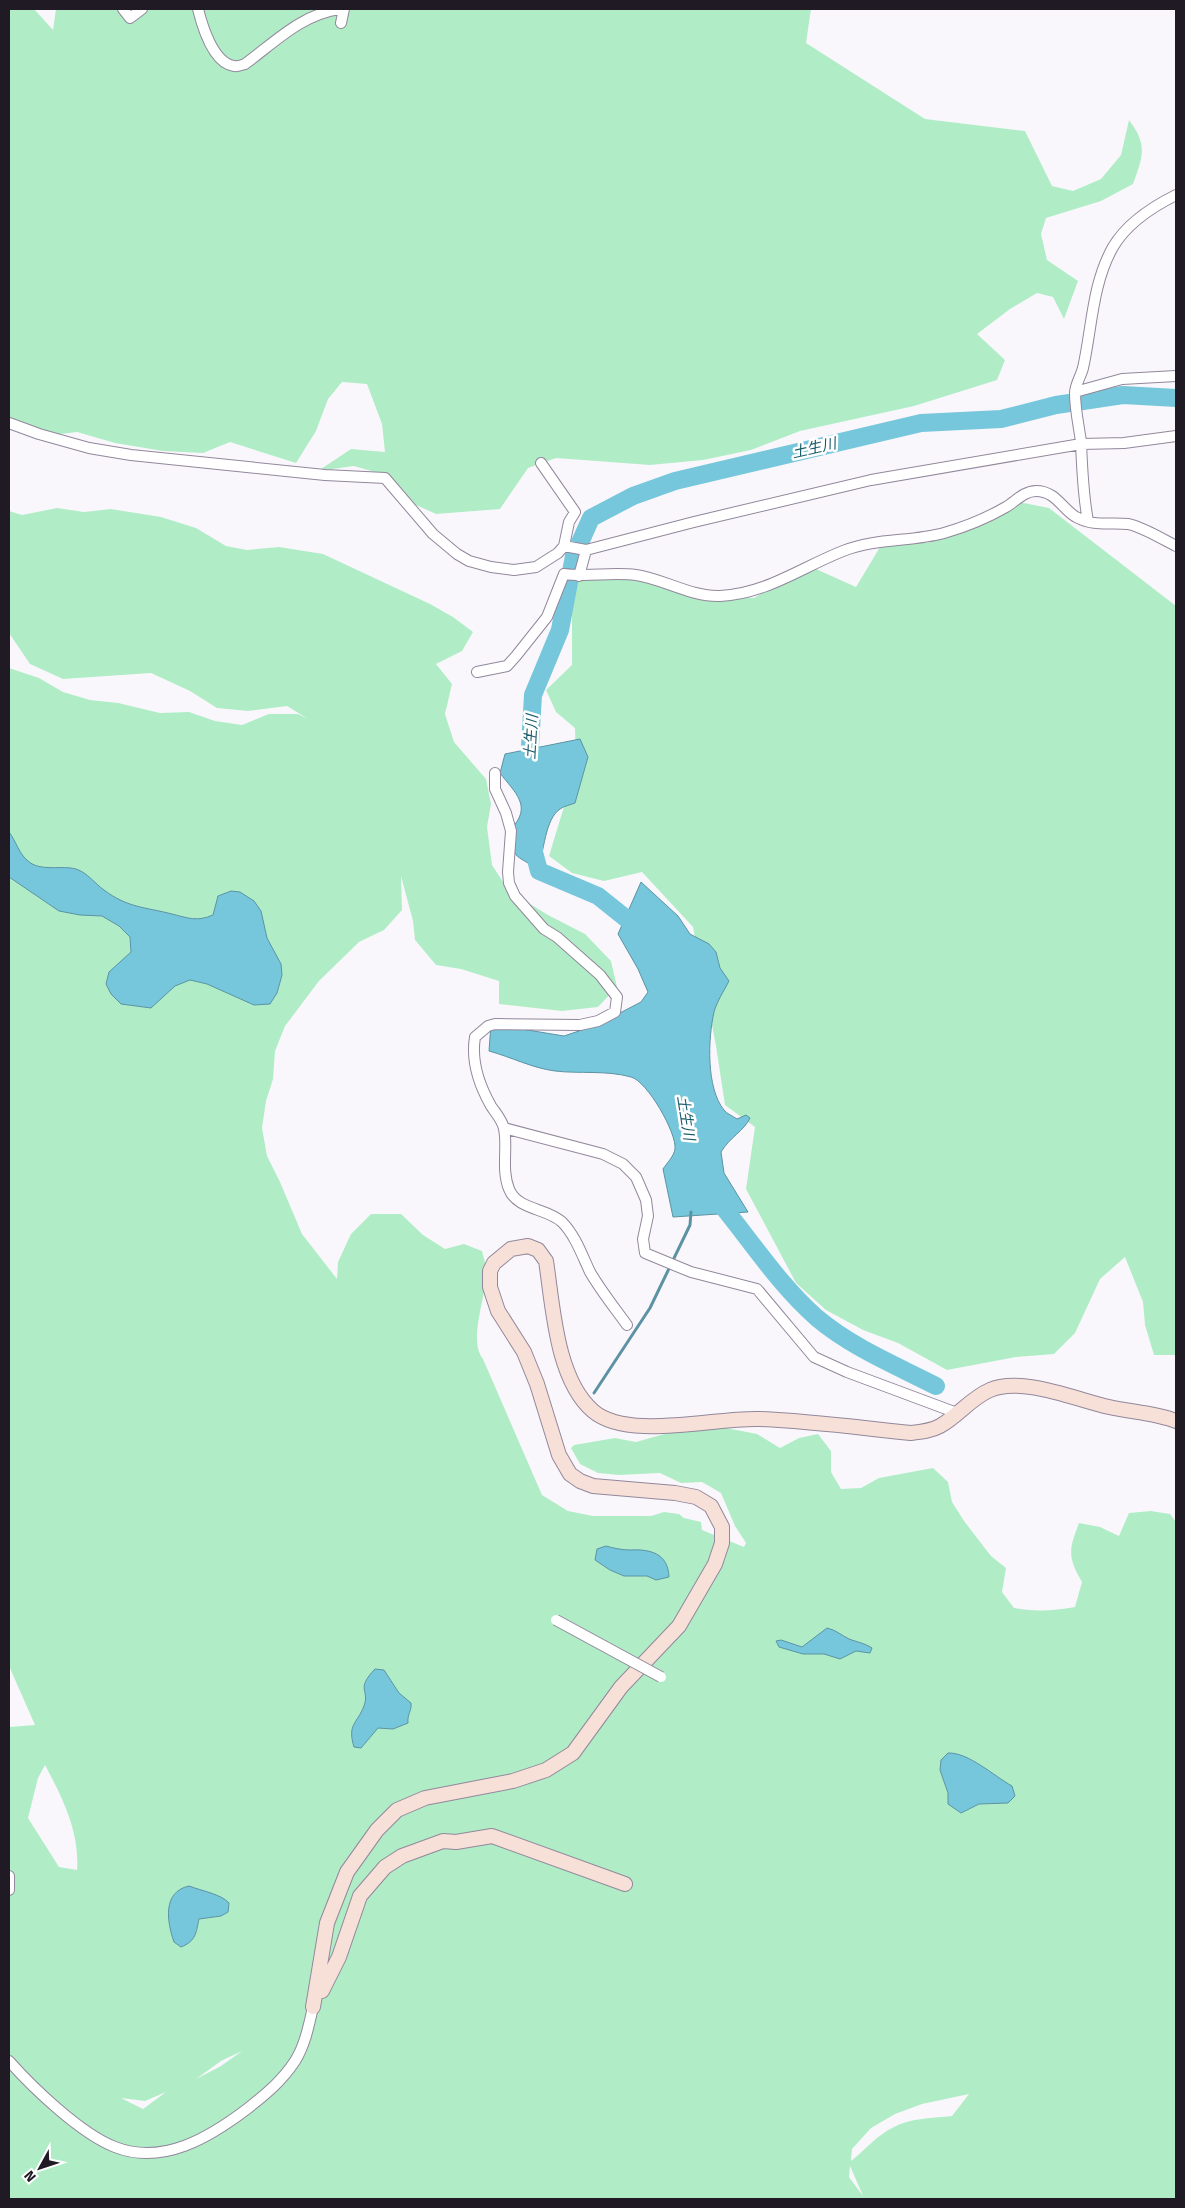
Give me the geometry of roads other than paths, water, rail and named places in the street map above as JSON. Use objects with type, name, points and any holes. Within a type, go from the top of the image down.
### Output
[{"type":"street","points":[[123,9],[130,18],[142,9]]},
{"type":"street","points":[[198,9],[211,46],[225,63],[234,67],[245,64],[298,23],[314,14],[342,9],[342,22]]},
{"type":"street","points":[[1088,521],[1082,491],[1081,444],[1074,392],[1083,370],[1092,308],[1102,274],[1113,247],[1127,228],[1155,205],[1176,195]]},
{"type":"street","points":[[1074,392],[1122,379],[1176,376]]},
{"type":"street","points":[[9,423],[39,434],[89,448],[131,455],[325,475],[385,478],[433,534],[451,549],[470,561],[491,567],[514,570],[536,567],[558,553],[564,546],[569,522],[575,512],[541,463]]},
{"type":"street","points":[[564,546],[584,550],[871,480],[1081,444],[1124,443],[1176,436]]},
{"type":"street","points":[[476,672],[507,666],[512,661],[531,639],[546,616],[564,574],[579,576],[635,575],[700,593],[718,596],[743,593],[773,584],[844,550],[941,534],[966,526],[1007,506],[1020,496],[1036,491],[1058,499],[1075,516],[1103,525],[1130,524],[1176,546]]},
{"type":"street","points":[[579,576],[584,550]]},
{"type":"street","points":[[495,773],[495,789],[506,813],[511,831],[508,878],[515,896],[544,929],[557,937],[600,975],[617,997],[615,1012],[598,1021],[566,1026],[495,1024],[488,1026],[475,1037],[472,1051],[474,1063],[488,1100],[504,1128],[504,1159],[509,1189],[516,1199],[531,1207],[547,1212],[565,1225],[605,1296],[627,1324]]},
{"type":"street","points":[[504,1128],[603,1154],[623,1164],[636,1177],[646,1200],[648,1216],[643,1239],[646,1253],[691,1272],[757,1289],[814,1357],[847,1372],[957,1413]]},
{"type":"street","points":[[9,2061],[31,2086],[86,2130],[115,2147],[150,2154],[185,2146],[220,2129],[279,2084],[296,2059],[308,2032],[327,1923],[347,1872],[377,1830],[397,1810],[424,1798],[513,1781],[546,1770],[573,1754],[621,1687],[679,1626],[715,1564],[722,1543],[722,1527],[711,1506],[696,1497],[675,1493],[593,1486],[580,1481],[570,1474],[559,1455],[537,1384],[524,1352],[498,1311],[492,1295],[490,1271],[494,1263],[512,1249],[523,1246],[538,1250],[543,1255],[546,1262],[558,1341],[567,1371],[576,1390],[592,1410],[618,1423],[661,1426],[730,1419],[760,1419],[911,1433],[927,1431],[940,1426],[991,1389],[1014,1386],[1040,1389],[1110,1407],[1166,1417],[1176,1421]]},
{"type":"street","points":[[556,1620],[661,1677]]},
{"type":"street","points":[[313,2007],[339,1957],[360,1896],[385,1867],[402,1856],[443,1841],[456,1842],[492,1836],[624,1884]]},
{"type":"street","points":[[9,1876],[9,1890]]},
{"type":"water","points":[[580,739],[588,757],[575,803],[560,809],[551,820],[538,869],[520,858],[513,851],[511,829],[521,813],[521,806],[516,793],[500,773],[505,754]]},
{"type":"water","points":[[9,832],[22,855],[33,864],[45,867],[76,869],[113,896],[129,904],[197,919],[213,915],[218,896],[231,891],[240,892],[254,901],[261,911],[267,938],[281,964],[282,975],[277,993],[270,1004],[254,1005],[207,984],[190,980],[175,986],[151,1008],[121,1004],[111,994],[106,984],[109,972],[131,952],[130,937],[119,926],[102,916],[80,915],[59,911],[9,877]]},
{"type":"water","points":[[641,882],[678,916],[690,934],[709,944],[716,952],[720,968],[729,981],[714,1012],[710,1035],[711,1076],[718,1101],[724,1110],[737,1119],[746,1115],[750,1118],[721,1152],[724,1173],[748,1212],[673,1217],[663,1169],[674,1152],[674,1141],[660,1108],[638,1081],[622,1075],[546,1070],[489,1051],[491,1024],[564,1036],[597,1025],[641,1002],[648,992],[638,969],[618,934]]},
{"type":"water","points":[[606,1546],[624,1550],[644,1550],[657,1554],[665,1563],[669,1577],[656,1580],[647,1576],[624,1576],[610,1570],[595,1560],[597,1549]]},
{"type":"water","points":[[827,1628],[872,1648],[870,1653],[856,1651],[840,1659],[824,1654],[803,1654],[779,1647],[776,1641],[781,1640],[802,1647]]},
{"type":"water","points":[[375,1669],[384,1670],[399,1693],[411,1703],[408,1723],[393,1729],[378,1728],[361,1748],[354,1747],[352,1729],[364,1706],[364,1685]]},
{"type":"water","points":[[948,1753],[964,1756],[981,1765],[1012,1786],[1015,1796],[1008,1803],[979,1804],[961,1813],[948,1804],[948,1793],[940,1770],[941,1760]]},
{"type":"water","points":[[189,1886],[226,1900],[229,1903],[228,1912],[221,1916],[199,1919],[192,1939],[181,1947],[174,1942],[170,1926],[169,1909],[174,1894],[180,1889]]},
{"type":"waterway","name":"土生川","points":[[530,772],[533,695],[560,630],[574,556],[591,518],[633,496],[675,481],[921,423],[1001,419],[1056,405],[1123,395],[1176,398]]},
{"type":"waterway","name":"土生川","points":[[534,845],[539,871],[598,896],[643,932]]},
{"type":"waterway","name":"土生川","points":[[714,1196],[776,1275],[817,1318],[860,1347],[936,1386]]},
{"type":"waterway","points":[[594,1393],[650,1308],[690,1225],[691,1212]]}]
